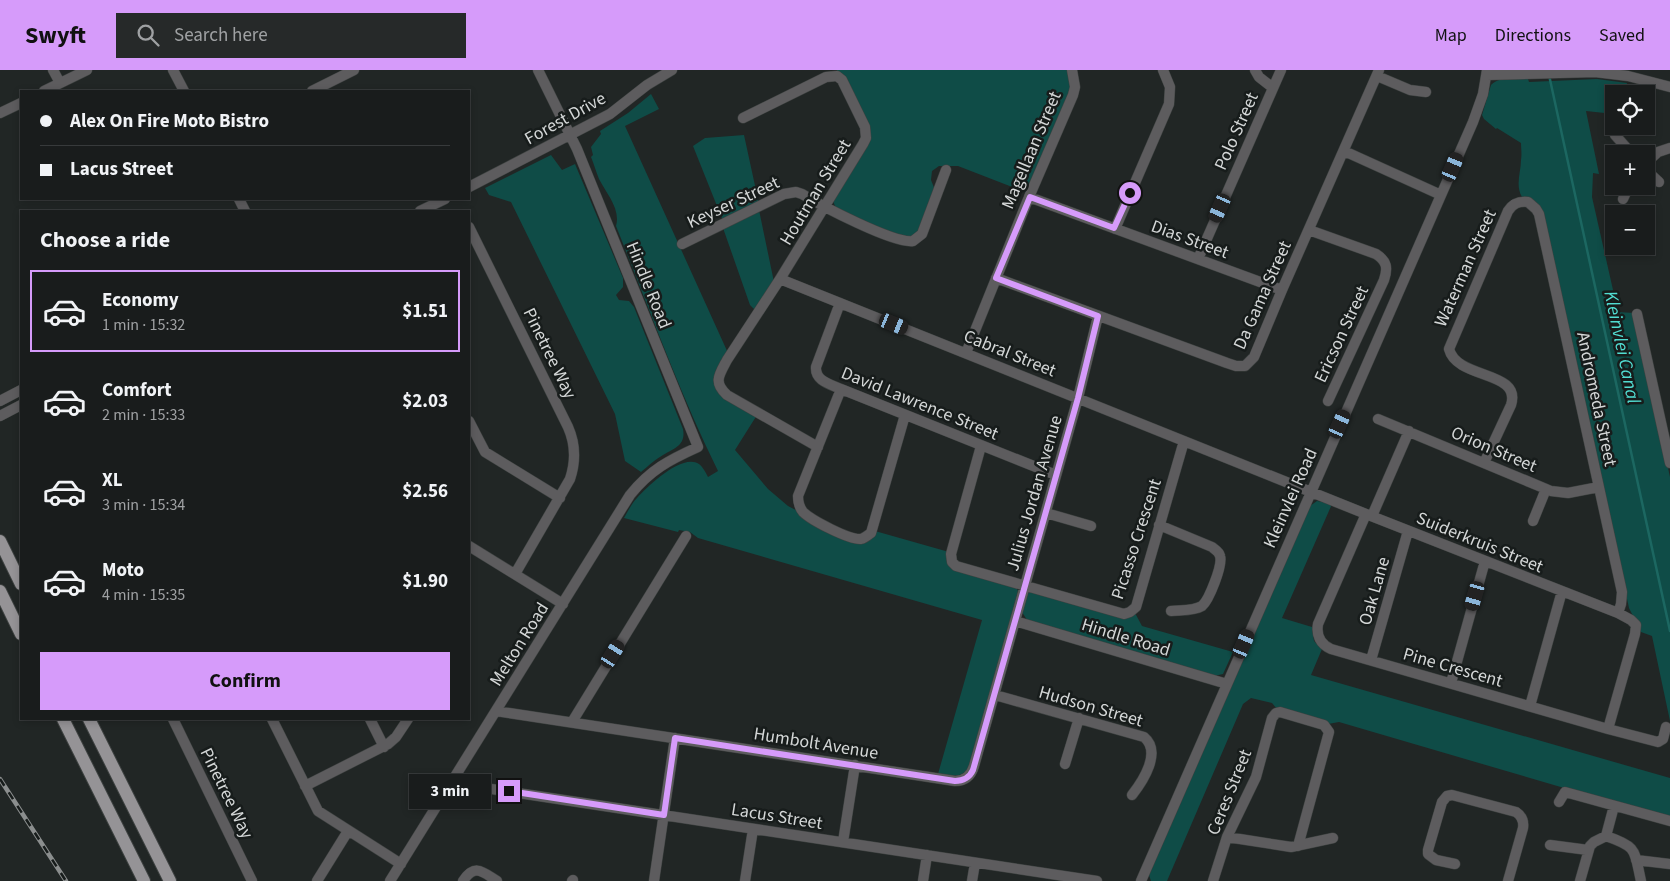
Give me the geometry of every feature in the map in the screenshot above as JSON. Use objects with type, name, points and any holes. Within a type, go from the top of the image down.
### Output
[{"type":"main road","points":[[0,541],[20,582]]},
{"type":"main road","points":[[0,591],[20,632]]},
{"type":"main road","points":[[64,720],[144,881]]},
{"type":"main road","points":[[90,720],[170,881]]},
{"type":"street","points":[[53,70],[60,84]]},
{"type":"street","points":[[46,90],[87,70]]},
{"type":"street","points":[[174,70],[184,90]]},
{"type":"street","points":[[314,90],[354,70]]},
{"type":"street","name":"Hindle Road","points":[[538,70],[571,136],[698,446]]},
{"type":"street","name":"Forest Drive","points":[[470,186],[571,136],[610,114],[647,85],[672,70]]},
{"type":"street","name":"Magellaan Street","points":[[966,353],[1073,95],[1072,70]]},
{"type":"street","points":[[1114,228],[1169,104],[1170,87],[1163,70]]},
{"type":"street","points":[[1255,70],[1259,77],[1272,88]]},
{"type":"street","name":"Polo Street","points":[[1198,259],[1280,70]]},
{"type":"street","points":[[1487,73],[1595,72],[1628,76],[1670,87]]},
{"type":"street","name":"Da Gama Street","points":[[996,278],[1227,364],[1245,366],[1254,357],[1378,73],[1410,90],[1426,92]]},
{"type":"street","name":"Kleinvlei Road","points":[[1141,881],[1473,122],[1487,73]]},
{"type":"street","name":"Houtman Street","points":[[743,118],[826,77],[837,76],[842,80],[865,127],[866,138],[720,373],[719,385],[728,394],[818,447]]},
{"type":"street","points":[[0,113],[20,103]]},
{"type":"street","points":[[1615,135],[1624,145]]},
{"type":"street","points":[[1655,155],[1670,148]]},
{"type":"street","points":[[1344,151],[1441,195]]},
{"type":"street","name":"Keyser Street","points":[[682,244],[790,192],[802,194],[824,207],[901,240],[913,241],[922,234],[936,201],[946,170]]},
{"type":"street","points":[[1655,178],[1659,182]]},
{"type":"street","points":[[1623,199],[1625,195]]},
{"type":"street","name":"Dias Street","points":[[1030,197],[1282,290]]},
{"type":"street","points":[[422,210],[443,200]]},
{"type":"street","name":"Waterman Street","points":[[1484,463],[1513,400],[1511,392],[1504,383],[1458,364],[1452,357],[1449,349],[1510,206],[1523,202]]},
{"type":"street","name":"Andromeda Street","points":[[1523,202],[1532,204],[1539,214],[1622,592],[1618,613]]},
{"type":"street","name":"Pinetree Way","points":[[470,229],[571,434],[574,448],[574,464],[570,479],[515,574]]},
{"type":"street","name":"Ericson Street","points":[[1309,230],[1376,254],[1382,258],[1386,265],[1384,280],[1328,402]]},
{"type":"street","name":"Cabral Street","points":[[780,279],[1311,492]]},
{"type":"street","name":"David Lawrence Street","points":[[840,303],[816,370],[820,380],[1056,475]]},
{"type":"street","points":[[1637,314],[1670,463]]},
{"type":"street","name":"Julius Jordan Avenue","points":[[1015,621],[1078,398],[1098,316]]},
{"type":"street","points":[[841,389],[798,496],[800,507],[807,515],[834,531],[858,539],[865,537],[873,529],[905,415]]},
{"type":"street","points":[[0,401],[20,391]]},
{"type":"street","points":[[0,416],[20,406]]},
{"type":"street","name":"Orion Street","points":[[1378,419],[1558,493],[1599,487]]},
{"type":"street","points":[[470,422],[485,452],[560,498]]},
{"type":"street","points":[[1369,515],[1409,431]]},
{"type":"street","name":"Picasso Crescent","points":[[982,446],[951,558],[956,566],[1119,613],[1130,612],[1136,607],[1184,441]]},
{"type":"street","name":"Melton Road","points":[[390,881],[637,486],[661,465],[698,446]]},
{"type":"street","points":[[1533,521],[1546,489]]},
{"type":"street","name":"Suiderkruis Street","points":[[1311,492],[1618,613],[1631,620],[1636,625],[1635,634],[1608,729]]},
{"type":"street","points":[[1046,513],[1091,526]]},
{"type":"street","name":"Pine Crescent","points":[[1369,515],[1318,624],[1317,632],[1319,639],[1327,647],[1658,742],[1663,739],[1666,727]]},
{"type":"street","points":[[1159,525],[1212,547],[1220,556],[1219,571],[1205,603],[1193,609],[1171,611]]},
{"type":"street","name":"Oak Lane","points":[[1371,660],[1408,530]]},
{"type":"street","points":[[572,722],[686,536]]},
{"type":"street","points":[[470,550],[515,574],[563,604]]},
{"type":"street","points":[[1451,683],[1485,561]]},
{"type":"street","points":[[1530,706],[1562,591]]},
{"type":"street","name":"Hindle Road","points":[[1015,621],[1227,684]]},
{"type":"street","name":"Humbolt Avenue","points":[[496,711],[955,781],[966,778],[973,770],[1015,621]]},
{"type":"street","name":"Hudson Street","points":[[994,694],[1141,736],[1149,741],[1152,750],[1151,759],[1141,784],[1132,795]]},
{"type":"street","name":"Ceres Street","points":[[1213,881],[1227,837],[1256,777],[1272,718],[1276,713],[1284,712],[1324,725],[1329,732],[1298,846]]},
{"type":"street","points":[[1065,764],[1079,718]]},
{"type":"street","name":"Pinetree Way","points":[[173,720],[252,881]]},
{"type":"street","points":[[272,720],[318,811],[401,864]]},
{"type":"street","points":[[370,720],[384,747]]},
{"type":"street","points":[[305,786],[384,747],[396,737],[407,720]]},
{"type":"street","points":[[654,881],[675,738]]},
{"type":"street","points":[[843,842],[855,765]]},
{"type":"street","name":"Lacus Street","points":[[452,783],[1097,881]]},
{"type":"street","points":[[1560,802],[1565,792],[1670,822]]},
{"type":"street","points":[[1455,864],[1436,860],[1428,854],[1428,850],[1441,804],[1447,796],[1457,795],[1516,812],[1521,817],[1523,828],[1508,881]]},
{"type":"street","points":[[1606,836],[1614,806]]},
{"type":"street","points":[[745,881],[753,829]]},
{"type":"street","points":[[317,881],[348,831]]},
{"type":"street","points":[[1580,881],[1588,850],[1594,842],[1606,836],[1629,845],[1634,853],[1641,881]]},
{"type":"street","points":[[1227,837],[1287,847],[1333,838]]},
{"type":"street","points":[[1549,845],[1588,850]]},
{"type":"street","points":[[923,881],[927,855]]},
{"type":"street","points":[[1636,860],[1670,864]]},
{"type":"street","points":[[972,881],[975,862]]},
{"type":"street","points":[[463,881],[470,872],[477,870],[497,881]]},
{"type":"shaded area","points":[[837,70],[1067,70],[1070,78],[1070,91],[1030,194],[958,166],[939,166],[932,171],[931,180],[935,190],[920,231],[908,239],[837,211],[833,201],[868,142]]},
{"type":"shaded area","points":[[1528,79],[1529,82],[1597,79],[1627,83],[1627,85],[1605,85],[1605,113],[1586,111],[1599,174],[1593,173],[1592,197],[1618,312],[1634,313],[1670,477],[1670,721],[1652,636],[1641,632],[1629,608],[1543,212],[1522,197],[1520,192],[1521,143],[1496,129],[1482,115],[1491,85],[1499,80]]},
{"type":"shaded area","points":[[651,94],[659,109],[625,126],[728,353],[715,380],[757,415],[735,450],[768,489],[788,506],[856,541],[875,531],[949,552],[949,559],[1016,587],[1018,591],[971,766],[960,775],[938,774],[982,620],[698,538],[690,532],[679,530],[678,532],[624,518],[633,502],[642,493],[657,479],[675,467],[692,462],[699,464],[708,477],[718,471],[690,411],[665,350],[616,226],[615,207],[599,179],[591,157],[593,155],[591,147],[601,134],[600,131],[628,113]]},
{"type":"shaded area","points":[[744,135],[759,204],[723,221],[693,146],[705,138]]},
{"type":"shaded area","points":[[551,155],[562,170],[575,164],[623,278],[623,287],[616,295],[619,300],[629,301],[634,307],[683,429],[683,439],[679,445],[658,458],[641,472],[625,461],[615,414],[511,202],[489,195],[485,188]]},
{"type":"shaded area","points":[[759,210],[774,282],[755,310],[750,305],[723,228]]},
{"type":"shaded area","points":[[1317,501],[1332,504],[1282,618],[1312,627],[1314,641],[1322,649],[1311,675],[1670,778],[1670,819],[1339,722],[1328,724],[1277,709],[1272,703],[1251,698],[1243,704],[1167,881],[1151,881],[1149,875],[1310,506]]},
{"type":"shaded area","points":[[1030,592],[1135,613],[1142,626],[1233,652],[1223,674],[1214,676],[1027,620],[1022,612],[1027,593]]},
{"type":"waterway","name":"Kleinvlei Canal","points":[[1549,75],[1670,631]]},
{"type":"railway","points":[[0,779],[66,881]]},
{"type":"route","points":[[509,791],[664,815],[675,738],[955,781],[963,780],[969,776],[973,770],[1046,513],[1078,398],[1098,316],[996,278],[1030,197],[1114,228],[1130,193]]}]
